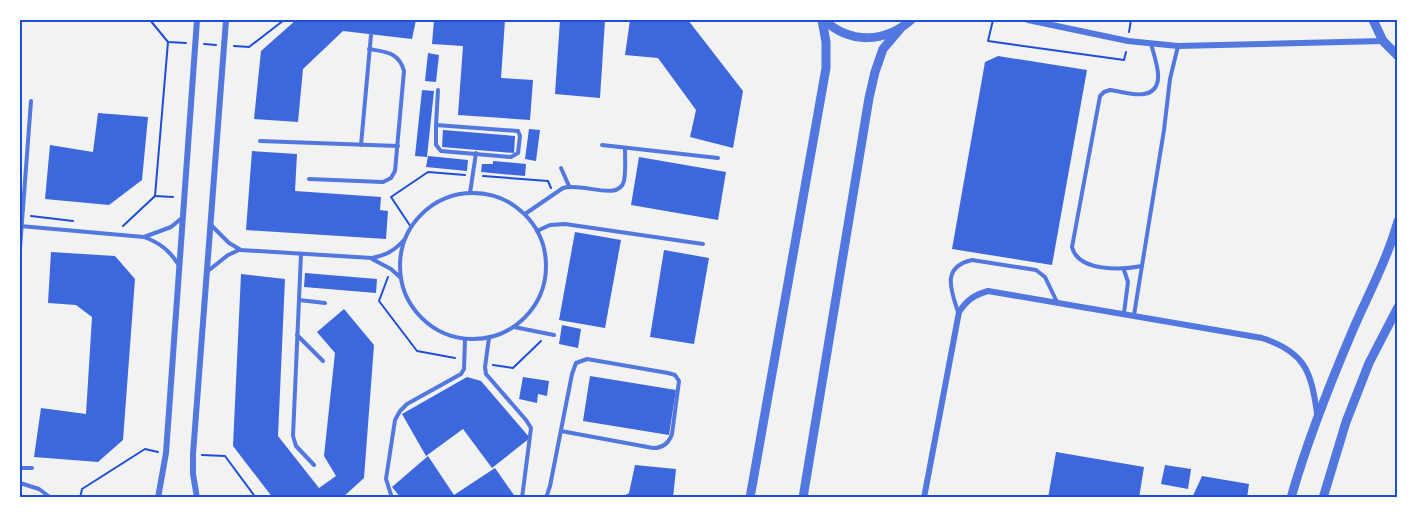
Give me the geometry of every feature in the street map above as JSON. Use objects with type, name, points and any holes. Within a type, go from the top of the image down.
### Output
[{"type":"street","points":[[158,498],[166,453],[197,20]]},
{"type":"street","points":[[197,498],[193,474],[193,454],[226,20]]},
{"type":"street","points":[[823,20],[845,34],[860,38],[888,35],[900,29]]},
{"type":"street","points":[[750,498],[826,68],[823,20]]},
{"type":"street","points":[[802,498],[869,98],[883,49],[911,20]]},
{"type":"street","points":[[1028,20],[1128,41],[1178,46],[1383,41]]},
{"type":"street","points":[[1373,20],[1383,41],[1398,56]]},
{"type":"street","points":[[1291,498],[1318,417],[1377,279],[1398,221]]},
{"type":"street","points":[[924,498],[959,312],[976,294],[988,291],[1124,313],[1262,338],[1278,343],[1293,353],[1304,366],[1312,381],[1318,417]]},
{"type":"street","points":[[1323,498],[1346,422],[1369,363],[1398,307]]},
{"type":"lane","points":[[361,145],[370,35]]},
{"type":"lane","points":[[1142,266],[1124,270],[1083,262],[1074,253],[1073,240],[1100,96],[1110,90],[1145,94],[1153,90],[1158,82],[1158,73],[1151,43]]},
{"type":"lane","points":[[1134,315],[1170,79],[1178,46]]},
{"type":"lane","points":[[309,179],[383,182],[395,171],[404,71],[397,56],[389,52],[369,50]]},
{"type":"lane","points":[[436,125],[515,130],[520,133],[519,149],[515,156],[446,152],[438,149],[436,125],[438,90]]},
{"type":"lane","points":[[20,248],[31,101]]},
{"type":"lane","points":[[260,141],[398,146]]},
{"type":"lane","points":[[602,145],[718,158]]},
{"type":"lane","points":[[525,214],[569,186],[612,192],[619,189],[623,183],[625,148]]},
{"type":"lane","points":[[470,193],[476,153]]},
{"type":"lane","points":[[561,168],[569,186]]},
{"type":"lane","points":[[470,193],[500,198],[525,214],[537,231],[544,247],[546,265],[544,283],[533,308],[514,327],[489,338],[465,339],[447,335],[430,326],[416,312],[406,296],[401,278],[400,258],[411,227],[427,209],[447,198],[470,193]]},
{"type":"lane","points":[[144,237],[164,230],[182,218]]},
{"type":"lane","points":[[211,224],[229,243],[240,250],[372,258],[396,249],[405,240]]},
{"type":"lane","points":[[537,231],[550,225],[565,224],[703,244]]},
{"type":"lane","points":[[20,226],[144,237],[164,247],[179,265]]},
{"type":"lane","points":[[207,271],[222,259],[240,250]]},
{"type":"lane","points":[[301,254],[293,436],[296,447],[314,465]]},
{"type":"lane","points":[[372,258],[401,278]]},
{"type":"lane","points":[[959,312],[950,282],[957,267],[972,260],[1036,270],[1045,277],[1057,302]]},
{"type":"lane","points":[[1124,270],[1128,282],[1124,313]]},
{"type":"lane","points":[[299,300],[325,303]]},
{"type":"lane","points":[[514,327],[551,334]]},
{"type":"lane","points":[[297,335],[323,362]]},
{"type":"lane","points":[[489,338],[485,363],[486,374],[526,420],[531,429],[522,498]]},
{"type":"lane","points":[[392,498],[386,479],[395,420],[406,404],[461,374],[464,369],[465,339]]},
{"type":"lane","points":[[546,498],[573,368],[581,360],[587,359],[675,375],[680,385],[672,434],[666,445],[653,448],[561,430]]},
{"type":"lane","points":[[20,468],[32,468]]},
{"type":"lane","points":[[20,483],[39,489],[51,498]]},
{"type":"path","points":[[993,20],[988,41],[1124,60],[1131,20]]},
{"type":"path","points":[[123,226],[155,196],[168,42]]},
{"type":"path","points":[[22,215],[78,221]]},
{"type":"path","points":[[391,269],[379,301],[417,351],[465,360]]},
{"type":"path","points":[[485,363],[513,368],[551,334]]},
{"type":"building","points":[[296,20],[416,20],[412,39],[343,31],[303,69],[298,122],[254,119],[261,51]]},
{"type":"building","points":[[434,20],[505,20],[501,78],[533,80],[530,120],[458,115],[463,46],[432,44]]},
{"type":"building","points":[[560,20],[605,20],[600,98],[555,94]]},
{"type":"building","points":[[630,20],[688,20],[743,91],[733,148],[690,137],[696,110],[658,58],[625,55]]},
{"type":"building","points":[[428,53],[439,55],[436,82],[425,81]]},
{"type":"building","points":[[998,56],[1087,70],[1052,265],[952,249],[985,62]]},
{"type":"building","points":[[422,90],[434,91],[427,157],[415,156]]},
{"type":"building","points":[[98,113],[148,117],[142,180],[109,205],[45,199],[50,145],[93,152]]},
{"type":"building","points":[[529,129],[540,130],[536,161],[525,159]]},
{"type":"building","points":[[443,130],[515,136],[514,153],[442,147]]},
{"type":"building","points":[[252,151],[297,154],[295,191],[381,197],[380,210],[388,211],[386,239],[246,230]]},
{"type":"building","points":[[428,156],[468,160],[467,171],[426,167]]},
{"type":"building","points":[[639,157],[726,172],[718,220],[631,205]]},
{"type":"building","points":[[493,161],[526,164],[525,176],[481,172],[482,164],[493,164]]},
{"type":"building","points":[[575,232],[621,240],[605,328],[559,320]]},
{"type":"building","points":[[664,250],[709,258],[694,344],[650,337]]},
{"type":"building","points":[[51,252],[115,256],[135,279],[123,440],[98,462],[34,457],[41,408],[86,414],[92,317],[76,305],[48,303]]},
{"type":"building","points":[[305,273],[377,279],[376,293],[304,287]]},
{"type":"building","points":[[241,274],[285,279],[278,436],[319,488],[336,476],[324,456],[335,353],[317,332],[344,309],[374,345],[364,478],[342,498],[273,498],[233,446]]},
{"type":"building","points":[[562,325],[581,329],[578,348],[559,344]]},
{"type":"building","points":[[590,376],[676,390],[669,435],[583,421]]},
{"type":"building","points":[[467,377],[481,381],[530,438],[492,468],[463,429],[426,456],[402,414]]},
{"type":"building","points":[[523,377],[549,381],[547,396],[538,394],[537,403],[519,399]]},
{"type":"building","points":[[1056,452],[1144,467],[1139,498],[1048,498]]},
{"type":"building","points":[[428,456],[454,495],[495,468],[516,498],[401,498],[392,487]]},
{"type":"building","points":[[635,465],[676,469],[673,498],[621,498],[629,493]]},
{"type":"building","points":[[1165,465],[1191,469],[1188,489],[1161,484]]},
{"type":"building","points":[[1202,476],[1249,484],[1247,498],[1192,498]]}]
